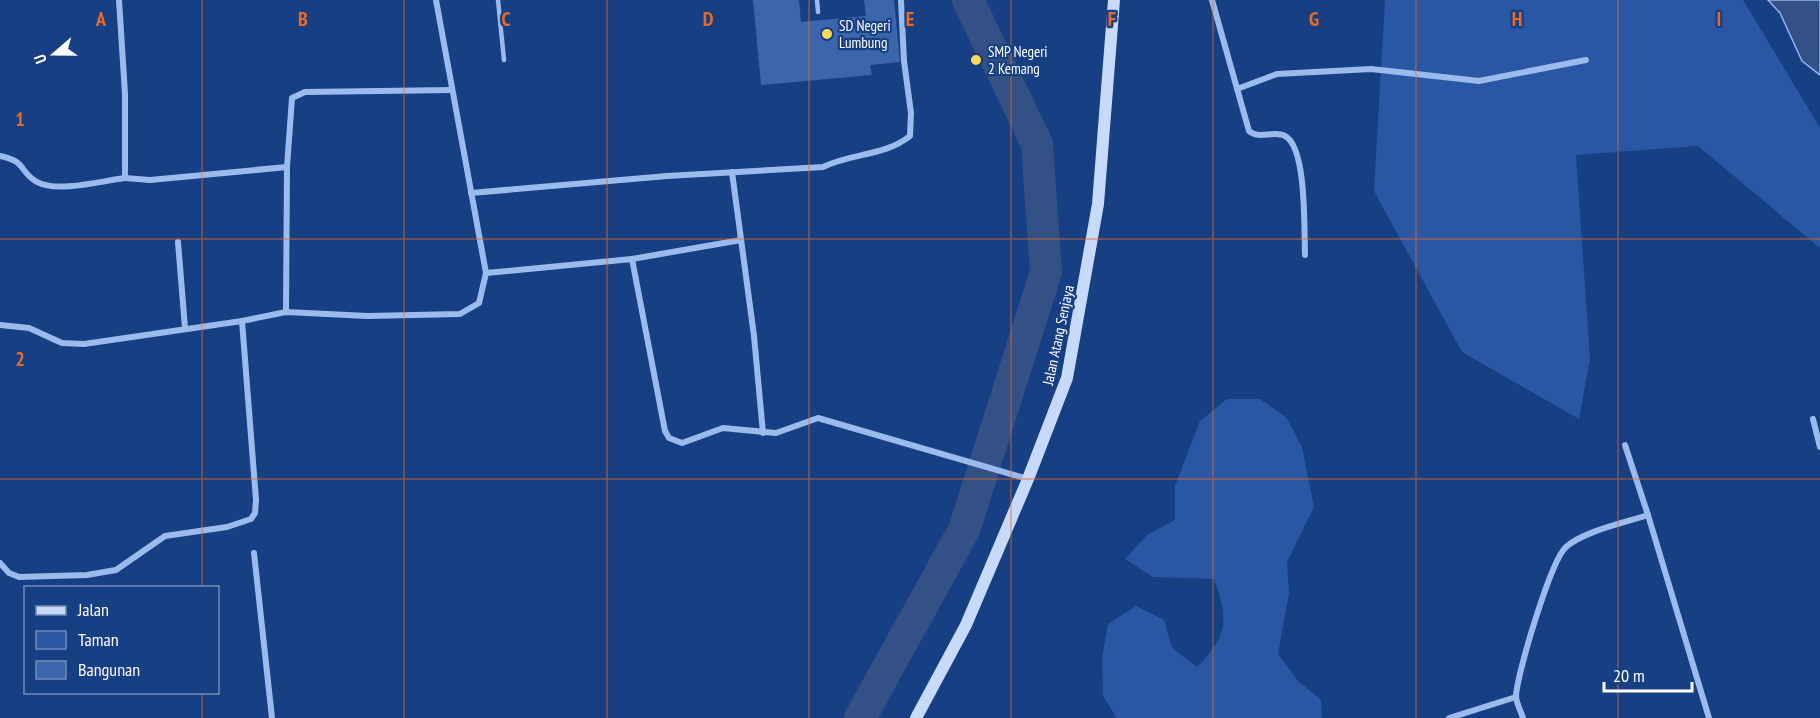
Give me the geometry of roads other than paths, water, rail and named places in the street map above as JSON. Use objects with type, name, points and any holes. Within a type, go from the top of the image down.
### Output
[{"type":"main road","name":"Jalan Atang Senjaya","points":[[916,718],[966,625],[1028,479],[1067,378],[1098,204],[1114,0]]},
{"type":"street","points":[[119,0],[125,94],[125,178]]},
{"type":"street","points":[[0,325],[29,328],[62,343],[84,344],[243,321],[286,312],[368,316],[460,314],[479,303],[486,273],[436,0]]},
{"type":"street","points":[[471,193],[823,167],[839,159],[891,149],[910,136],[911,113],[904,61],[901,0]]},
{"type":"street","points":[[1212,0],[1251,133],[1284,135],[1292,141],[1298,157],[1302,185],[1305,255]]},
{"type":"street","points":[[1237,89],[1277,74],[1371,69],[1479,81],[1586,60]]},
{"type":"street","points":[[286,312],[287,167],[292,98],[305,92],[452,90]]},
{"type":"street","points":[[0,156],[17,160],[38,183],[54,188],[125,178],[150,180],[287,167]]},
{"type":"street","points":[[732,172],[754,336],[763,433]]},
{"type":"street","points":[[486,273],[632,259],[741,240]]},
{"type":"street","points":[[178,242],[185,328]]},
{"type":"street","points":[[632,259],[665,431],[669,438],[682,443],[723,428],[763,433],[780,432],[816,417],[1028,479]]},
{"type":"street","points":[[0,563],[9,573],[19,577],[101,574],[126,565],[165,536],[227,527],[251,519],[255,513],[256,500],[243,321]]},
{"type":"street","points":[[1813,419],[1820,447]]},
{"type":"street","points":[[1625,446],[1648,515],[1708,718]]},
{"type":"street","points":[[1523,718],[1516,697],[1553,567],[1564,548],[1578,539],[1648,515]]},
{"type":"street","points":[[254,553],[272,718]]},
{"type":"street","points":[[1449,718],[1516,697]]},
{"type":"lane","points":[[498,0],[504,60]]},
{"type":"lane","points":[[817,0],[818,12]]},
{"type":"waterway","points":[[860,718],[964,530],[1046,272],[1037,144],[968,0]]},
{"type":"place","name":"SD Negeri Lumbung","points":[[827,34]]},
{"type":"place","name":"SMP Negeri 2 Kemang","points":[[976,60]]}]
